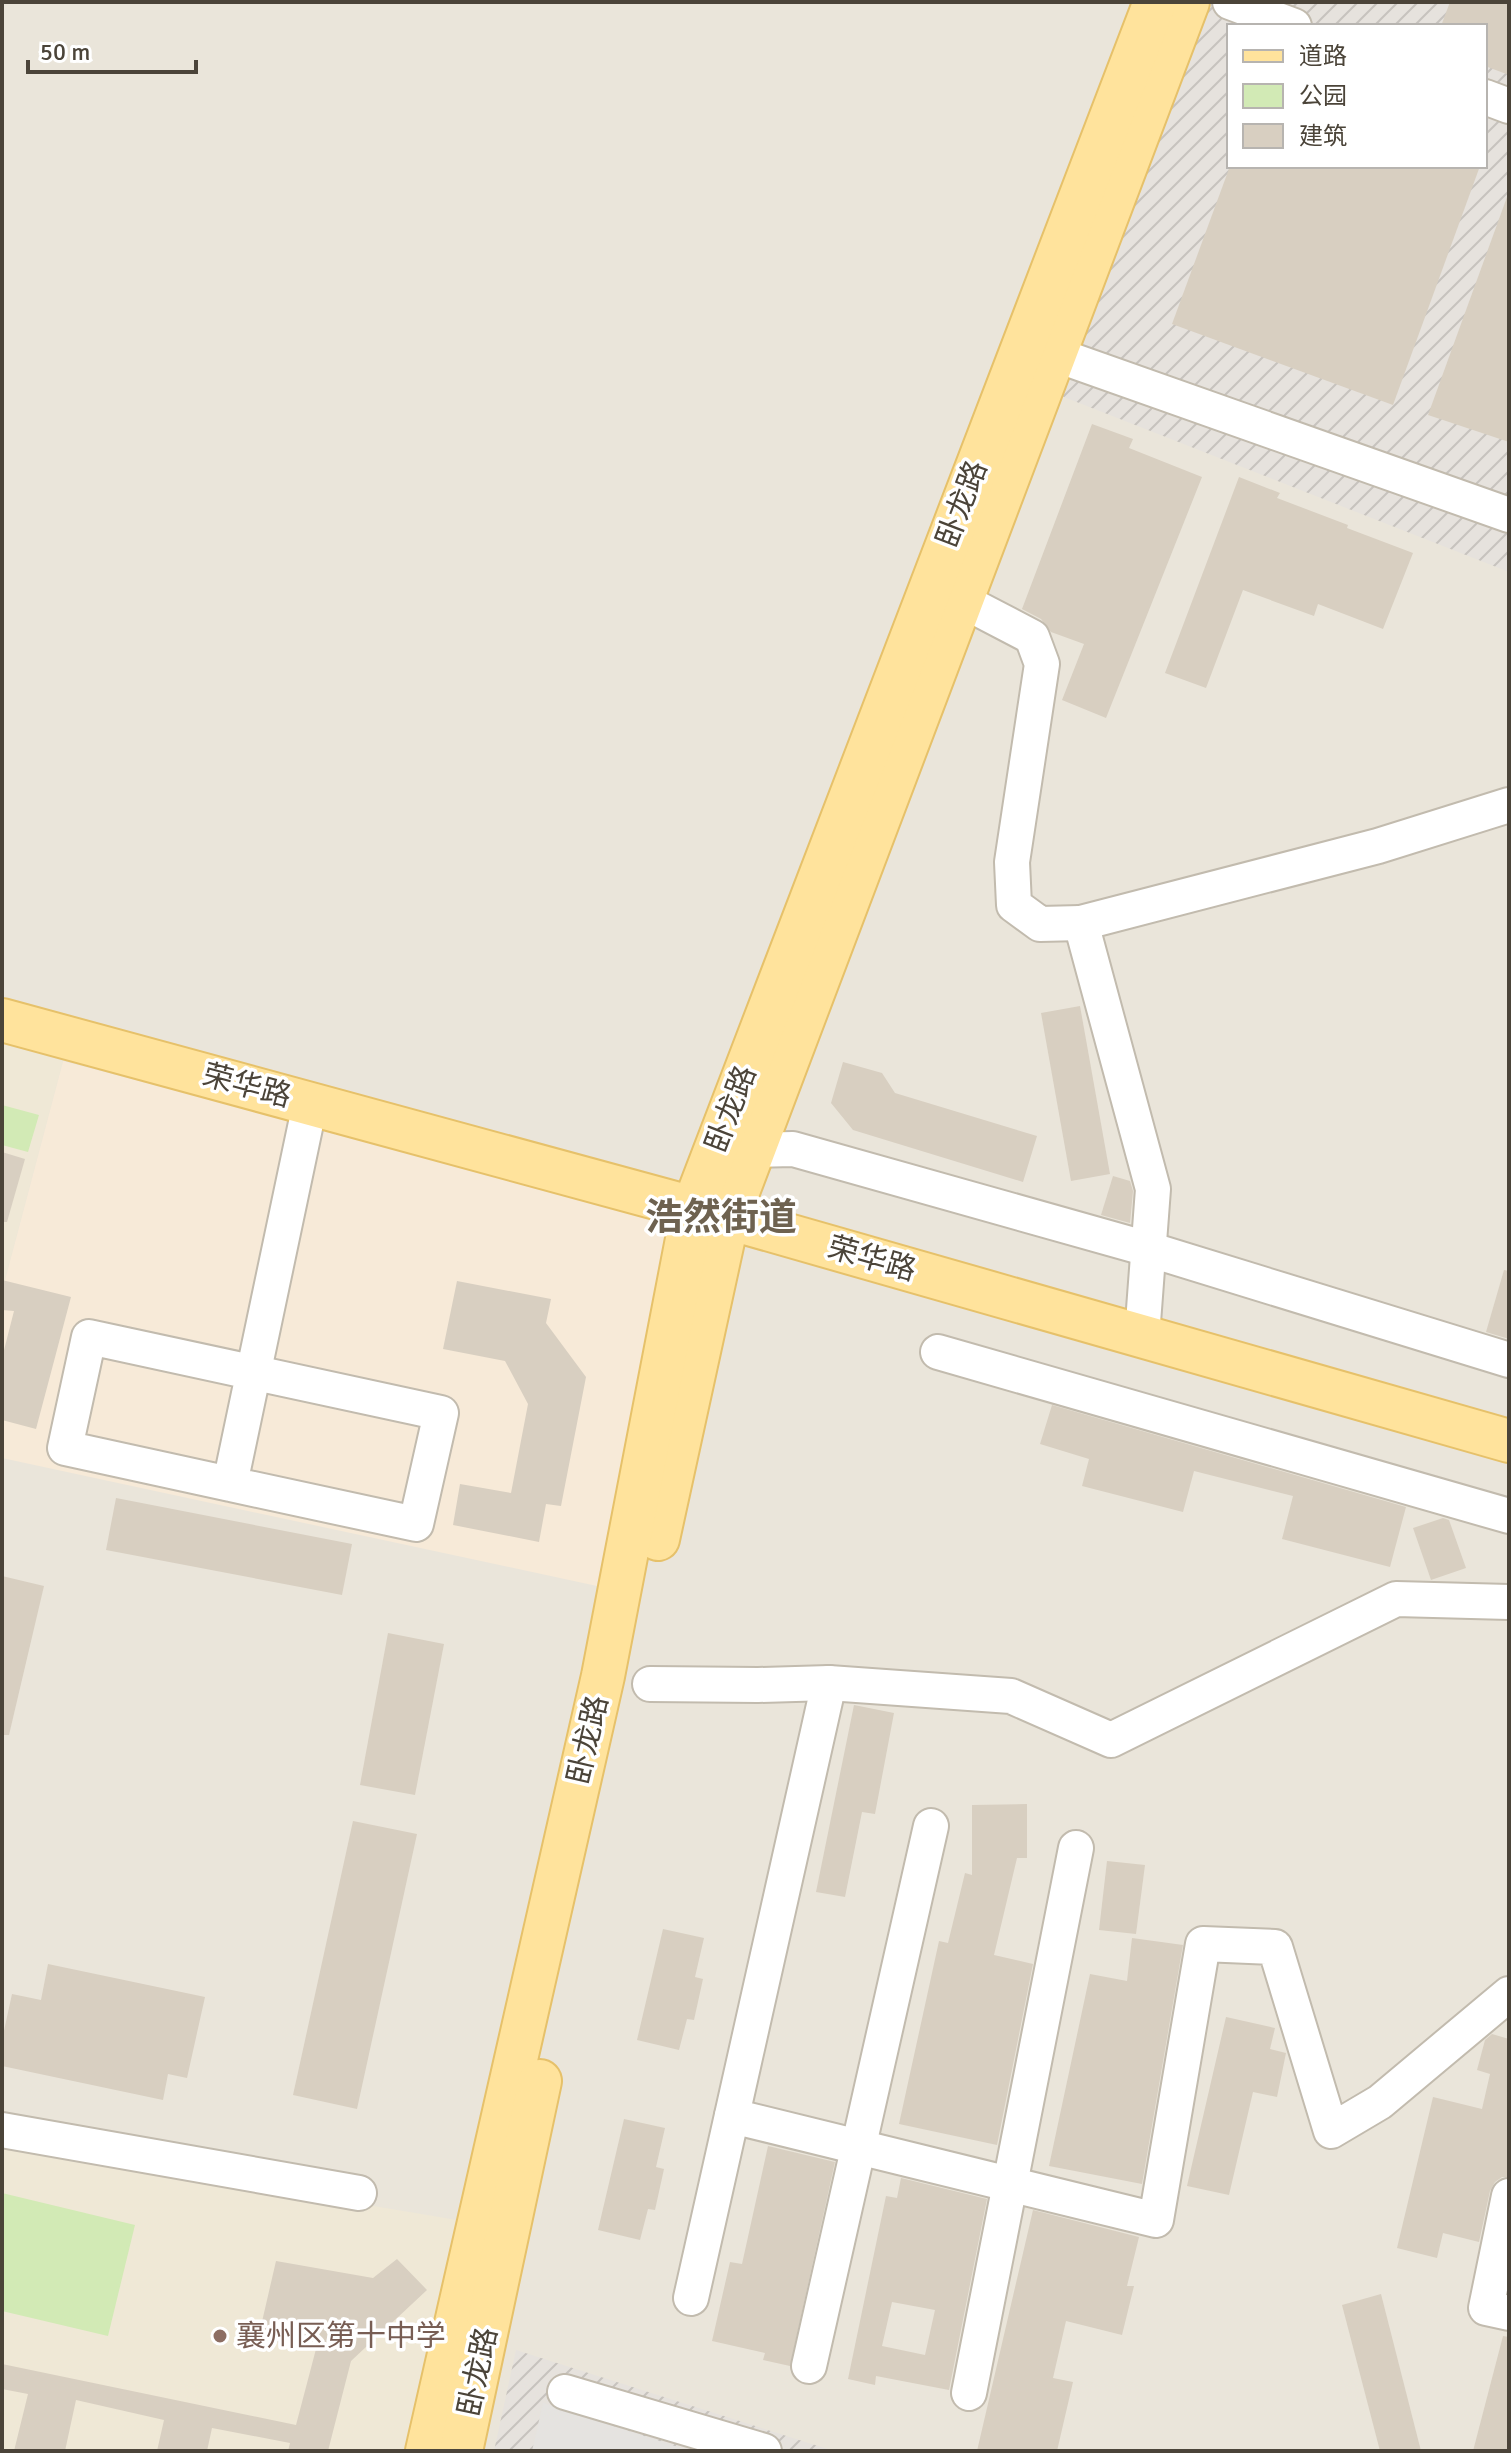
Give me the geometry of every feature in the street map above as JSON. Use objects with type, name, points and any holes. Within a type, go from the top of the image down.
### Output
[{"type":"main road","name":"卧龙路","points":[[427,2451],[711,1213],[1155,2]]},
{"type":"main road","name":"卧龙路","points":[[461,2451],[711,1213],[754,1150],[1188,2]]},
{"type":"main road","name":"荣华路","points":[[2,1020],[711,1213],[1509,1441]]},
{"type":"street","points":[[1230,2],[1289,24]]},
{"type":"street","points":[[1487,98],[1509,106]]},
{"type":"street","points":[[1054,354],[1509,515]]},
{"type":"street","points":[[961,600],[1032,637],[1042,664],[1012,862],[1014,905],[1040,924],[1081,923],[1378,846],[1509,805]]},
{"type":"street","points":[[1081,923],[1153,1189],[1142,1336]]},
{"type":"street","points":[[230,1484],[310,1104]]},
{"type":"street","points":[[754,1150],[793,1149],[1148,1249],[1509,1360]]},
{"type":"street","points":[[89,1337],[441,1413],[416,1524],[230,1484],[65,1448],[89,1337]]},
{"type":"street","points":[[938,1352],[1509,1516]]},
{"type":"street","points":[[650,1684],[829,1683],[1011,1696],[1111,1740],[1396,1599],[1509,1602]]},
{"type":"street","points":[[691,2298],[829,1683]]},
{"type":"street","points":[[809,2366],[931,1826]]},
{"type":"street","points":[[969,2393],[1076,1848]]},
{"type":"street","points":[[732,2116],[1156,2220],[1203,1944],[1275,1947],[1331,2131],[1380,2102],[1509,1994]]},
{"type":"street","points":[[2,2130],[359,2193]]},
{"type":"street","points":[[1509,2196],[1486,2308],[1509,2313]]},
{"type":"street","points":[[565,2392],[764,2451]]},
{"type":"shaded area","points":[[2,2],[1509,2],[1509,2451],[2,2451]]},
{"type":"shaded area","points":[[1188,2],[1509,2],[1509,572],[1041,388]]},
{"type":"shaded area","points":[[2,1041],[63,1061],[2,1291]]},
{"type":"shaded area","points":[[63,1061],[671,1220],[597,1586],[2,1458],[2,1291]]},
{"type":"shaded area","name":"襄州区第十中学","points":[[2,2144],[463,2221],[413,2451],[2,2451]]},
{"type":"shaded area","points":[[516,2350],[834,2451],[494,2451]]},
{"type":"shaded area","points":[[543,2403],[690,2451],[532,2451]]},
{"type":"green space","points":[[2,1105],[39,1115],[28,1152],[2,1145]]},
{"type":"green space","points":[[2,2193],[135,2225],[108,2336],[2,2311]]},
{"type":"building","points":[[1450,2],[1509,2],[1509,75],[1487,67],[1487,24],[1442,24]]},
{"type":"building","points":[[1229,168],[1479,168],[1393,405],[1172,324]]},
{"type":"building","points":[[1509,198],[1509,442],[1428,415]]},
{"type":"building","points":[[1092,424],[1133,439],[1129,448],[1202,477],[1106,718],[1062,700],[1084,644],[1051,632],[1041,619],[1022,609]]},
{"type":"building","points":[[1239,477],[1280,493],[1277,498],[1413,553],[1383,629],[1318,604],[1314,616],[1243,590],[1206,688],[1165,673]]},
{"type":"building","points":[[1080,1006],[1110,1174],[1071,1181],[1041,1013]]},
{"type":"building","points":[[843,1062],[882,1073],[895,1093],[1037,1136],[1023,1182],[853,1130],[831,1103]]},
{"type":"building","points":[[2,1152],[25,1159],[7,1222],[2,1222]]},
{"type":"building","points":[[1113,1176],[1130,1181],[1133,1191],[1130,1223],[1101,1215]]},
{"type":"building","points":[[1504,1270],[1509,1271],[1509,1339],[1486,1332]]},
{"type":"building","points":[[2,1280],[71,1297],[36,1429],[2,1420],[2,1358],[14,1311],[2,1310]]},
{"type":"building","points":[[457,1281],[551,1299],[546,1323],[586,1377],[561,1506],[546,1504],[539,1542],[453,1525],[460,1484],[511,1493],[528,1404],[505,1361],[443,1349]]},
{"type":"building","points":[[1052,1405],[1406,1507],[1390,1567],[1282,1539],[1293,1496],[1194,1471],[1183,1512],[1082,1486],[1089,1459],[1040,1444]]},
{"type":"building","points":[[116,1498],[352,1544],[342,1595],[106,1550]]},
{"type":"building","points":[[1443,1518],[1449,1520],[1466,1568],[1431,1580],[1413,1528]]},
{"type":"building","points":[[2,1576],[44,1586],[9,1735],[2,1735]]},
{"type":"building","points":[[388,1633],[444,1644],[415,1795],[360,1785]]},
{"type":"building","points":[[854,1705],[894,1713],[875,1814],[862,1812],[845,1897],[816,1892]]},
{"type":"building","points":[[1027,1804],[1027,1858],[1017,1858],[994,1955],[1033,1964],[997,2145],[899,2124],[939,1941],[948,1943],[965,1873],[972,1875],[972,1805]]},
{"type":"building","points":[[353,1821],[417,1834],[357,2109],[293,2095]]},
{"type":"building","points":[[1107,1861],[1145,1865],[1136,1934],[1099,1930]]},
{"type":"building","points":[[663,1929],[704,1938],[695,1977],[703,1979],[694,2020],[687,2019],[679,2050],[637,2040]]},
{"type":"building","points":[[1132,1938],[1183,1945],[1142,2184],[1049,2166],[1090,1974],[1127,1981]]},
{"type":"building","points":[[48,1964],[205,1997],[187,2078],[168,2074],[163,2100],[2,2066],[2,2040],[12,1994],[41,2000]]},
{"type":"building","points":[[1226,2017],[1275,2028],[1270,2049],[1286,2053],[1277,2097],[1253,2092],[1229,2195],[1187,2186]]},
{"type":"building","points":[[1492,2034],[1509,2039],[1509,2177],[1495,2182],[1490,2191],[1479,2242],[1443,2233],[1437,2258],[1397,2248],[1433,2097],[1482,2109],[1490,2074],[1477,2070],[1485,2040]]},
{"type":"building","points":[[624,2119],[665,2128],[656,2167],[664,2169],[655,2210],[648,2209],[640,2240],[598,2230]]},
{"type":"building","points":[[768,2146],[835,2162],[790,2366],[763,2360],[765,2353],[712,2341],[730,2262],[742,2264]]},
{"type":"building","points":[[901,2178],[987,2199],[949,2390],[876,2376],[875,2385],[848,2379],[886,2196],[897,2198]],"holes":[[[892,2302],[935,2310],[925,2355],[882,2346]]]},
{"type":"building","points":[[1033,2210],[1139,2237],[1127,2286],[1134,2286],[1122,2335],[1066,2321],[1053,2378],[1073,2382],[1057,2451],[977,2451]]},
{"type":"building","points":[[397,2259],[427,2290],[351,2361],[328,2451],[288,2451],[290,2443],[212,2428],[207,2451],[157,2451],[164,2420],[76,2400],[65,2451],[14,2451],[28,2394],[2,2389],[2,2364],[296,2425],[316,2349],[258,2339],[276,2261],[373,2278]]},
{"type":"building","points":[[1381,2294],[1421,2451],[1380,2451],[1342,2305]]},
{"type":"building","points":[[1503,2336],[1509,2337],[1509,2451],[1473,2451]]},
{"type":"place","name":"襄州区第十中学","points":[[220,2336]]},
{"type":"district","name":"浩然街道","points":[[721,1217]]}]
